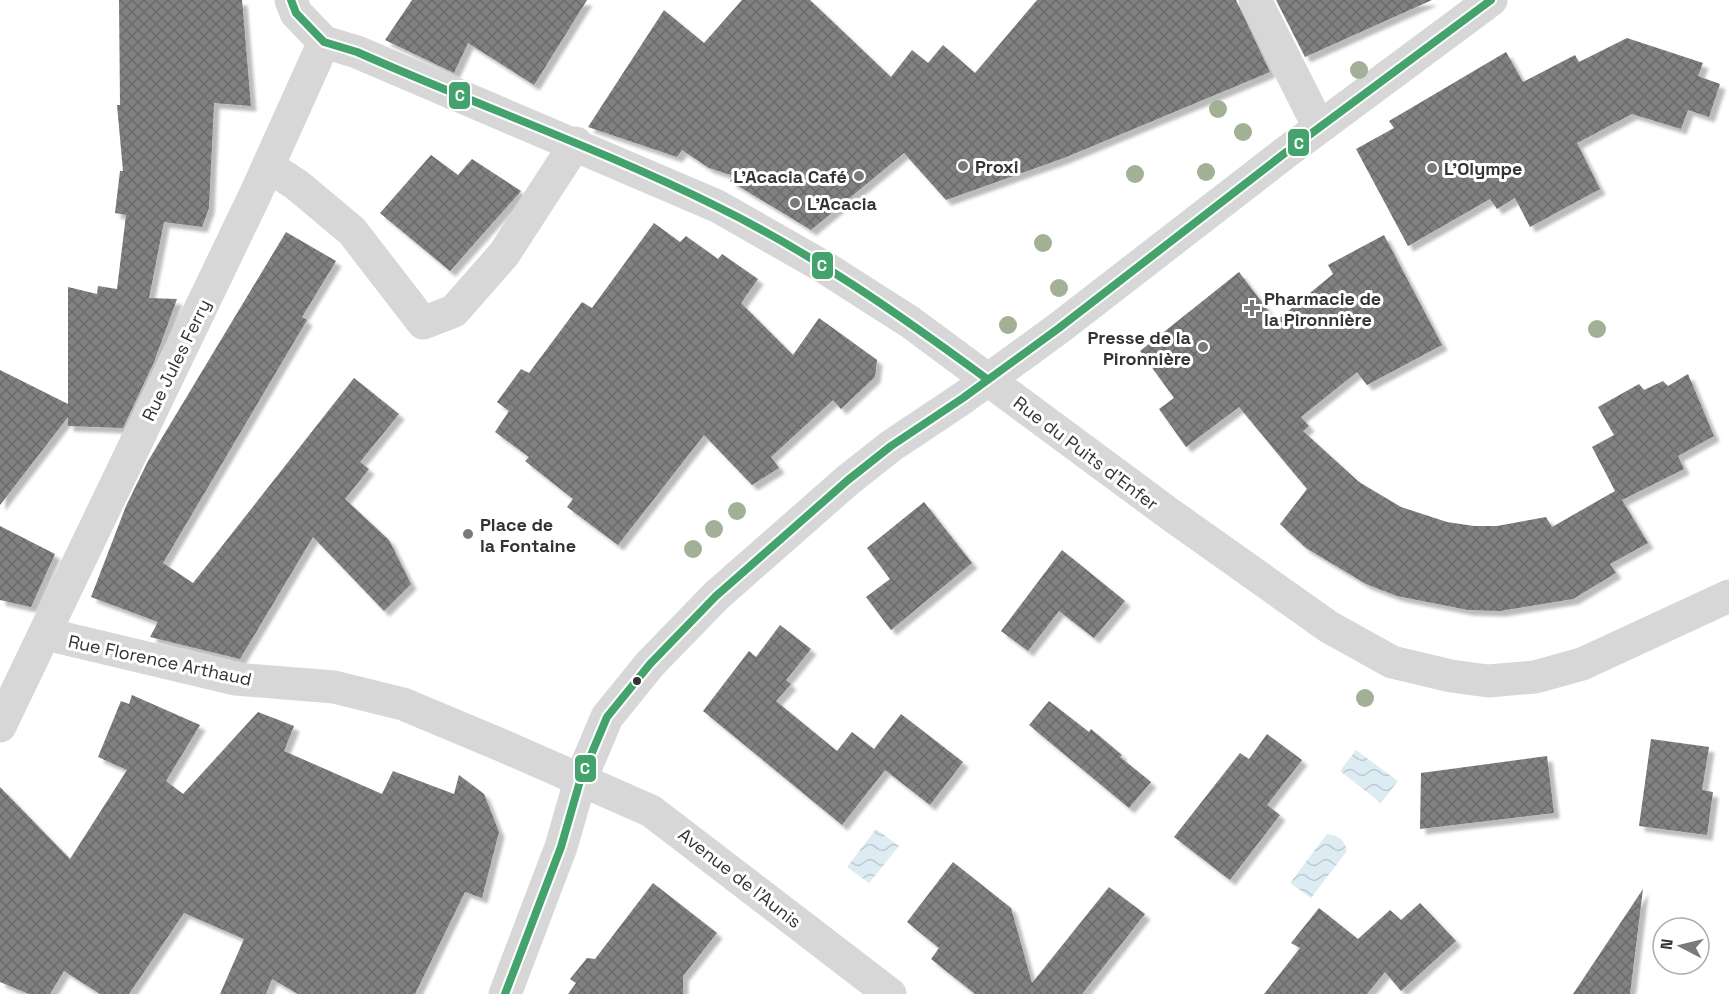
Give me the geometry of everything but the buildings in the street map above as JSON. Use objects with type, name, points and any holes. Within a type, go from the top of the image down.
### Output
[{"type":"street","points":[[291,0],[297,13],[324,42]]},
{"type":"street","points":[[1255,0],[1319,127]]},
{"type":"street","points":[[505,994],[561,847],[580,781],[607,717],[650,664],[716,596],[848,480],[891,446],[1059,328],[1319,127],[1491,0]]},
{"type":"street","name":"Rue du Puits d'Enfer","points":[[324,42],[357,51],[576,143],[717,206],[792,248],[910,322],[1171,515],[1329,627],[1392,662],[1451,676],[1488,681],[1535,676],[1582,664],[1729,596]]},
{"type":"street","name":"Rue Jules Ferry","points":[[0,726],[268,166],[324,42]]},
{"type":"street","points":[[268,166],[297,185],[352,231],[423,323],[454,311],[504,254],[576,143]]},
{"type":"street","name":"Rue Florence Arthaud","points":[[46,634],[235,679],[334,687],[404,704],[580,781]]},
{"type":"street","name":"Avenue de l'Aunis","points":[[580,781],[651,811],[890,994]]},
{"type":"water","points":[[1356,750],[1398,781],[1381,803],[1340,771]]},
{"type":"water","points":[[876,829],[899,846],[869,883],[847,867]]},
{"type":"water","points":[[1327,834],[1340,839],[1347,851],[1311,898],[1290,883]]},
{"type":"transit line","name":"C","points":[[291,0],[296,13],[324,42],[357,52],[582,146],[672,185],[752,224],[855,286],[987,379]]},
{"type":"transit line","name":"C","points":[[505,994],[561,847],[580,781],[607,717],[650,664],[716,596],[848,480],[891,446],[963,398],[1059,328],[1285,153],[1491,0]]},
{"type":"place","name":"Proxi","points":[[963,166]]},
{"type":"place","name":"L'Olympe","points":[[1432,168]]},
{"type":"place","name":"L'Acacia Café","points":[[859,176]]},
{"type":"place","name":"L'Acacia","points":[[795,203]]},
{"type":"place","name":"Pharmacie de la Pironnière","points":[[1252,308]]},
{"type":"place","name":"Presse de la Pironnière","points":[[1203,347]]},
{"type":"place","name":"Place de la Fontaine","points":[[468,534]]}]
